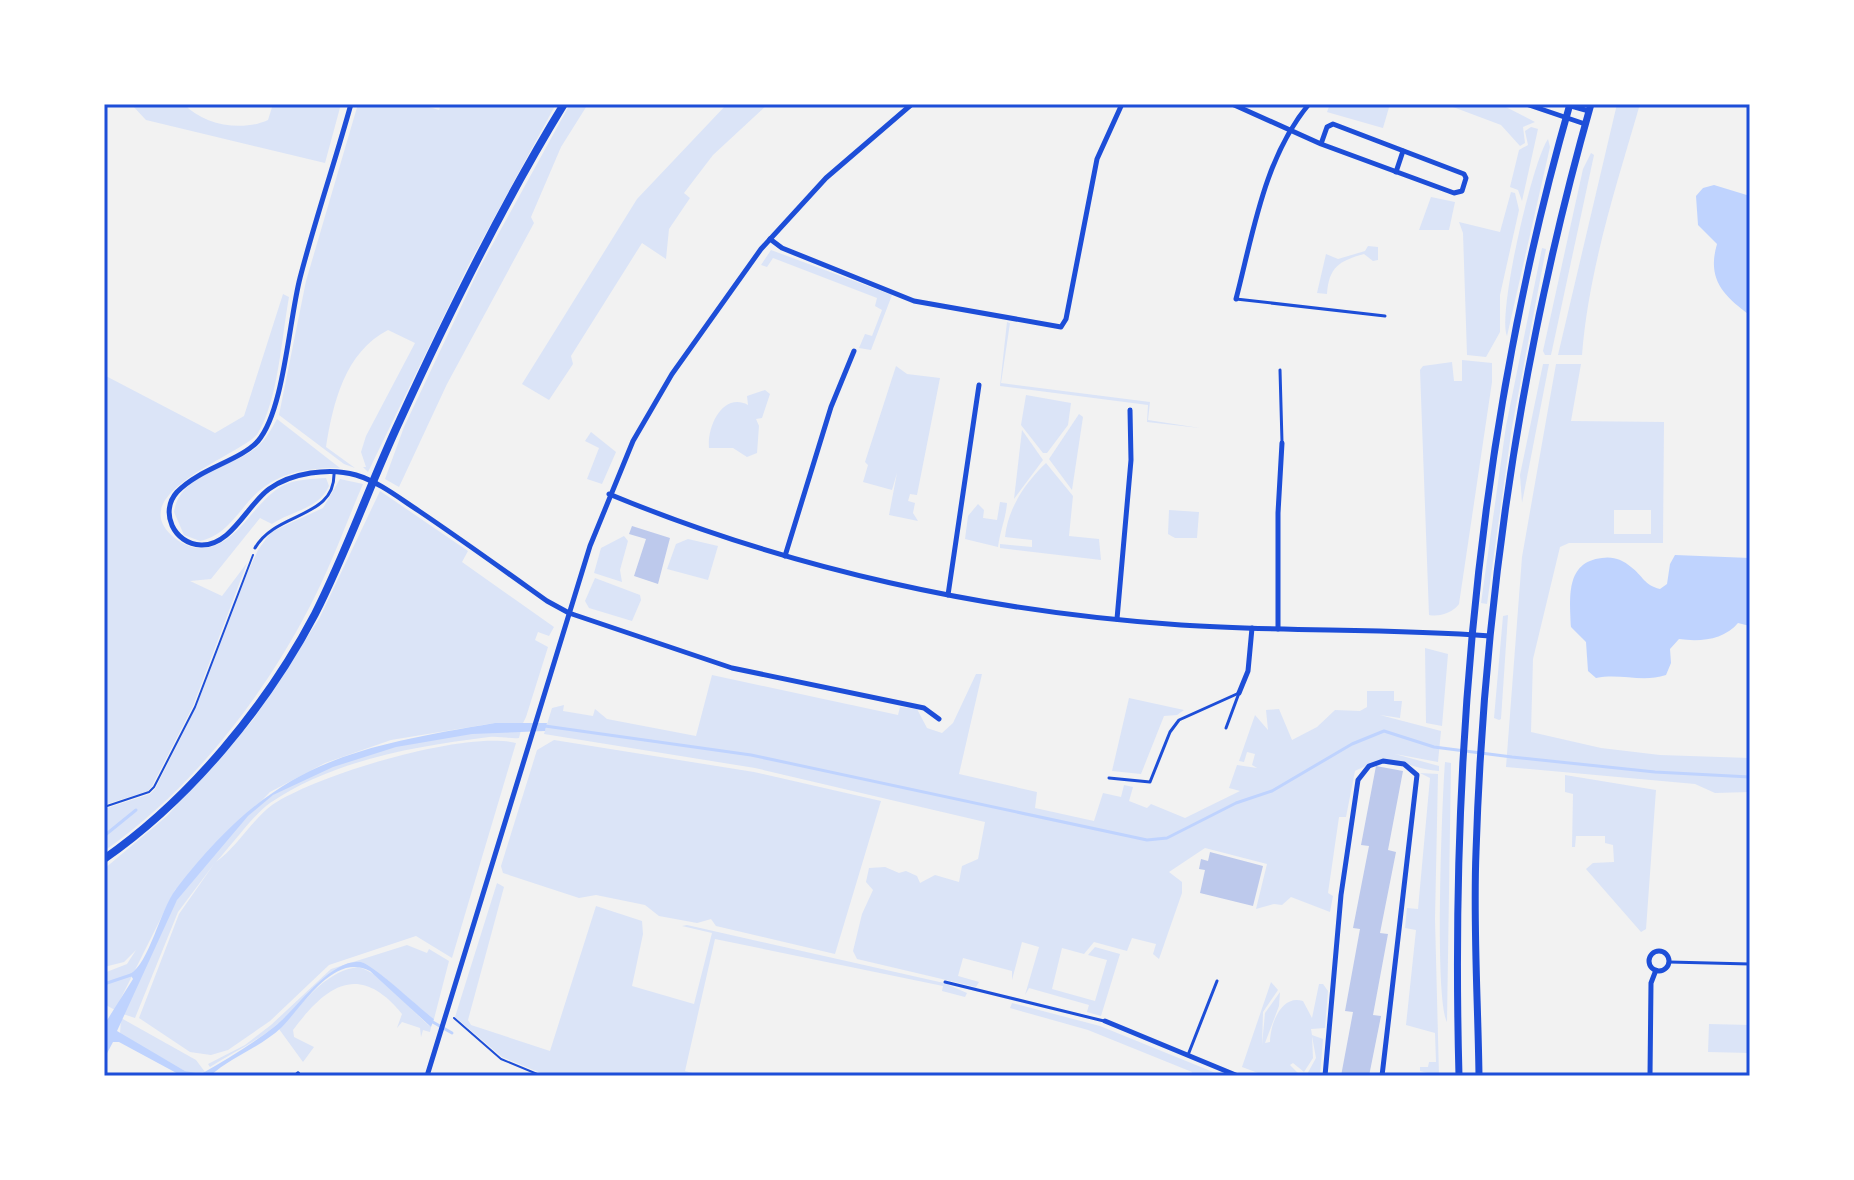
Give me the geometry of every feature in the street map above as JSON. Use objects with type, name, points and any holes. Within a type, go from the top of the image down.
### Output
[{"type":"main road","points":[[104,859],[162,810],[249,717],[314,616],[384,456],[474,267],[564,104]]},
{"type":"main road","points":[[1459,1076],[1457,854],[1470,634],[1510,359],[1568,105]]},
{"type":"main road","points":[[1479,1076],[1475,879],[1480,765],[1491,636],[1533,343],[1590,107]]},
{"type":"street","points":[[351,104],[300,279],[267,428],[250,448],[205,470],[180,489],[170,504],[169,518],[182,538],[200,545],[212,543],[225,536],[268,490],[304,474],[334,472],[357,475],[383,487],[547,601],[569,613],[732,668],[924,708],[939,719]]},
{"type":"street","points":[[427,1076],[569,613],[609,494],[636,433],[672,374],[770,239],[826,178],[912,104]]},
{"type":"street","points":[[770,239],[811,260],[914,301],[1055,327],[1064,324],[1097,159],[1122,104]]},
{"type":"street","points":[[1232,104],[1289,132],[1321,144],[1396,172],[1454,193],[1462,191],[1464,174],[1333,124],[1327,127],[1321,144]]},
{"type":"street","points":[[1236,299],[1266,188],[1289,132],[1309,104]]},
{"type":"street","points":[[1526,104],[1585,124]]},
{"type":"street","points":[[1568,105],[1590,107]]},
{"type":"street","points":[[1396,172],[1403,151]]},
{"type":"street","points":[[785,556],[831,407],[854,351]]},
{"type":"street","points":[[948,595],[979,385]]},
{"type":"street","points":[[1117,619],[1131,460],[1130,410]]},
{"type":"street","points":[[1278,629],[1278,513],[1282,443]]},
{"type":"street","points":[[609,494],[720,536],[785,556],[948,595],[1117,619],[1252,628],[1377,628],[1491,636]]},
{"type":"street","points":[[1239,693],[1251,656],[1252,628]]},
{"type":"street","points":[[1325,1076],[1355,791],[1362,774],[1383,761],[1404,764],[1417,775],[1382,1076]]},
{"type":"street","points":[[1650,1076],[1651,983],[1656,970],[1650,959],[1655,952],[1664,952],[1669,962],[1664,969],[1656,970]]},
{"type":"street","points":[[1105,1021],[1238,1076]]},
{"type":"lane","points":[[1236,299],[1385,316]]},
{"type":"lane","points":[[1280,370],[1282,443]]},
{"type":"lane","points":[[255,548],[280,522],[321,505],[330,494],[334,472]]},
{"type":"lane","points":[[1226,728],[1239,693]]},
{"type":"lane","points":[[1109,778],[1150,782],[1170,732],[1179,720],[1239,693]]},
{"type":"lane","points":[[1669,962],[1750,964]]},
{"type":"lane","points":[[1188,1055],[1217,981]]},
{"type":"lane","points":[[945,982],[1105,1021]]},
{"type":"path","points":[[104,807],[149,792],[154,787],[195,707],[255,548]]},
{"type":"path","points":[[453,1017],[475,1040],[501,1059],[542,1076]]},
{"type":"shaded area","points":[[131,104],[184,104],[212,121],[247,126],[268,120],[273,104],[341,104],[325,163],[146,120]]},
{"type":"shaded area","points":[[358,104],[418,104],[439,110],[441,104],[556,104],[469,264],[368,472],[363,467],[366,467],[361,452],[366,436],[415,343],[388,330],[361,351],[351,365],[337,396],[326,447],[355,468],[344,464],[279,415],[306,281]]},
{"type":"shaded area","points":[[570,104],[588,104],[561,147],[531,217],[534,223],[447,384],[399,487],[385,479],[404,427],[479,269]]},
{"type":"shaded area","points":[[727,104],[768,104],[713,155],[684,193],[690,198],[669,229],[666,259],[642,243],[571,356],[573,364],[549,400],[522,384],[637,199]]},
{"type":"shaded area","points":[[1330,104],[1390,104],[1383,128],[1327,112]]},
{"type":"shaded area","points":[[1445,104],[1500,104],[1535,122],[1523,127],[1525,143],[1520,146],[1501,125]]},
{"type":"shaded area","points":[[1617,104],[1640,104],[1597,259],[1582,355],[1558,355]]},
{"type":"shaded area","points":[[1531,127],[1538,129],[1522,201],[1518,190],[1510,187],[1519,150],[1528,145],[1525,131]]},
{"type":"shaded area","points":[[1548,139],[1550,147],[1507,336],[1505,322],[1511,271],[1533,177]]},
{"type":"shaded area","points":[[1591,153],[1594,155],[1551,355],[1545,355],[1543,351],[1583,169]]},
{"type":"shaded area","points":[[1511,192],[1515,193],[1519,210],[1500,295],[1500,332],[1486,357],[1467,355],[1463,233],[1459,222],[1500,232]]},
{"type":"shaded area","points":[[1431,197],[1455,202],[1449,230],[1419,230]]},
{"type":"shaded area","points":[[1368,246],[1378,247],[1378,260],[1373,261],[1364,254],[1348,259],[1333,271],[1327,294],[1317,293],[1326,254],[1338,259],[1365,251]]},
{"type":"shaded area","points":[[1542,248],[1546,249],[1512,427],[1487,604],[1481,603],[1506,426]]},
{"type":"shaded area","points":[[771,250],[892,295],[871,350],[859,348],[865,334],[872,336],[882,310],[875,306],[877,298],[773,258],[767,267],[761,265]]},
{"type":"shaded area","points":[[283,294],[289,297],[278,367],[265,420],[258,433],[248,442],[190,477],[173,491],[162,506],[162,522],[179,541],[204,548],[227,539],[273,492],[284,485],[299,480],[326,478],[329,486],[312,505],[272,524],[260,518],[211,579],[190,581],[222,596],[247,563],[193,706],[152,786],[148,791],[104,805],[104,375],[215,433],[244,416]]},
{"type":"shaded area","points":[[1007,322],[1010,323],[1001,383],[1150,402],[1148,420],[1200,428],[1147,422],[1148,405],[1000,386]]},
{"type":"shaded area","points":[[1462,360],[1492,363],[1492,382],[1459,604],[1446,614],[1429,615],[1420,370],[1423,366],[1452,362],[1454,381],[1462,381]]},
{"type":"shaded area","points":[[1543,364],[1549,364],[1522,503],[1520,475]]},
{"type":"shaded area","points":[[1556,364],[1581,364],[1571,421],[1664,422],[1663,543],[1569,543],[1560,547],[1533,659],[1531,732],[1601,748],[1660,755],[1750,758],[1750,792],[1715,793],[1695,784],[1506,767],[1522,557]],"holes":[[[1614,510],[1651,510],[1651,534],[1614,534]]]},
{"type":"shaded area","points":[[896,366],[907,374],[940,378],[917,495],[910,494],[908,501],[915,503],[913,513],[918,521],[889,515],[897,473],[892,490],[863,482],[868,465],[865,462]]},
{"type":"shaded area","points":[[765,390],[770,394],[762,418],[756,419],[759,426],[757,453],[747,457],[733,448],[709,448],[711,430],[718,413],[731,403],[748,405],[747,396]]},
{"type":"shaded area","points":[[1026,395],[1071,403],[1068,425],[1047,453],[1043,453],[1021,425]]},
{"type":"shaded area","points":[[1079,414],[1083,417],[1072,490],[1049,459]]},
{"type":"shaded area","points":[[277,419],[340,468],[312,469],[284,476],[258,492],[228,525],[211,538],[200,541],[184,535],[174,512],[185,489],[257,447]]},
{"type":"shaded area","points":[[1022,430],[1043,460],[1014,499]]},
{"type":"shaded area","points":[[591,432],[616,452],[602,484],[587,479],[599,448],[585,441]]},
{"type":"shaded area","points":[[1046,463],[1073,496],[1069,536],[1099,539],[1101,560],[1000,548],[1000,544],[1032,547],[1032,540],[1005,537],[1019,497]]},
{"type":"shaded area","points":[[340,479],[363,484],[316,594],[268,678],[220,743],[193,773],[165,801],[104,851],[104,809],[150,794],[155,789],[196,707],[233,604],[258,550],[271,532],[323,508]]},
{"type":"shaded area","points":[[380,491],[468,551],[462,562],[554,627],[549,636],[538,632],[535,640],[548,647],[523,723],[495,723],[391,740],[325,763],[270,792],[175,890],[115,1010],[104,1004],[104,973],[127,964],[136,950],[124,962],[104,967],[104,869],[167,816],[253,720],[319,619]]},
{"type":"shaded area","points":[[1000,502],[1007,503],[998,547],[965,539],[968,516],[978,504],[984,510],[983,518],[997,520]]},
{"type":"shaded area","points":[[1169,510],[1199,512],[1197,538],[1175,538],[1168,534]]},
{"type":"shaded area","points":[[624,536],[628,541],[620,570],[622,582],[594,573],[601,548]]},
{"type":"shaded area","points":[[688,539],[718,546],[708,580],[667,569],[676,544]]},
{"type":"shaded area","points":[[595,578],[640,595],[641,600],[632,621],[589,608],[585,601]]},
{"type":"shaded area","points":[[1508,615],[1499,720],[1494,718],[1503,616]]},
{"type":"shaded area","points":[[1425,648],[1448,654],[1442,726],[1426,723]]},
{"type":"shaded area","points":[[976,674],[982,674],[959,774],[1037,792],[1035,808],[1094,821],[1103,793],[1121,797],[1124,785],[1133,787],[1129,801],[1147,808],[1151,804],[1185,818],[1240,791],[1229,788],[1237,765],[1257,768],[1252,765],[1255,754],[1247,752],[1244,762],[1239,761],[1255,715],[1268,730],[1266,710],[1279,709],[1292,740],[1317,727],[1335,710],[1360,711],[1367,707],[1367,691],[1394,691],[1394,701],[1402,701],[1400,718],[1380,715],[1441,731],[1438,762],[1395,754],[1439,766],[1439,771],[1390,760],[1355,771],[1346,817],[1339,817],[1328,893],[1333,896],[1330,912],[1291,897],[1282,905],[1256,909],[1267,864],[1205,848],[1169,872],[1182,882],[1182,893],[1159,959],[1153,954],[1156,944],[1132,938],[1127,951],[1094,942],[1084,954],[1062,948],[1052,989],[1095,1001],[1107,960],[1088,955],[1095,947],[1120,954],[1101,1016],[1087,1012],[1089,1005],[1029,988],[1025,995],[1039,947],[1022,942],[1012,980],[1012,971],[963,958],[958,976],[979,982],[976,987],[857,959],[853,951],[862,914],[873,890],[866,882],[869,868],[885,867],[899,873],[906,871],[917,876],[920,883],[935,875],[959,882],[962,866],[978,859],[985,822],[755,768],[544,734],[552,708],[564,705],[563,711],[593,716],[595,709],[607,719],[696,736],[712,675],[898,715],[900,707],[917,709],[927,728],[942,733],[953,723]]},
{"type":"shaded area","points":[[1129,698],[1184,710],[1177,715],[1164,716],[1141,774],[1112,771]]},
{"type":"shaded area","points":[[521,730],[519,738],[489,737],[404,750],[321,776],[270,803],[216,862],[272,805],[322,781],[428,749],[463,743],[516,743],[452,958],[416,936],[329,965],[270,1021],[228,1050],[211,1055],[190,1052],[139,1018],[179,914],[214,864],[178,912],[135,1018],[123,1014],[175,903],[234,830],[274,794],[328,766],[393,746],[459,734]]},
{"type":"shaded area","points":[[554,740],[754,772],[881,801],[835,954],[716,926],[711,919],[697,923],[659,916],[645,905],[596,895],[579,898],[503,873],[501,866],[537,750]]},
{"type":"shaded area","points":[[1445,762],[1451,763],[1447,1022],[1443,1006],[1440,940]]},
{"type":"shaded area","points":[[1420,773],[1438,774],[1435,919],[1439,1076],[1420,1071],[1420,1067],[1436,1062],[1435,1033],[1406,1025],[1416,930],[1405,928],[1407,908],[1418,909],[1430,778]]},
{"type":"shaded area","points":[[1565,775],[1656,790],[1646,929],[1641,932],[1586,869],[1593,863],[1614,862],[1613,845],[1605,843],[1605,836],[1576,836],[1575,847],[1572,847],[1573,794],[1565,792]]},
{"type":"shaded area","points":[[497,883],[504,887],[468,1020],[471,1025],[550,1051],[596,906],[642,921],[643,934],[632,986],[694,1004],[712,933],[682,926],[687,925],[944,983],[967,993],[965,997],[942,991],[943,986],[715,939],[685,1071],[704,1076],[548,1076],[502,1057],[455,1017]]},
{"type":"shaded area","points":[[407,945],[427,953],[429,949],[449,961],[434,1019],[385,978],[361,962],[350,963]]},
{"type":"shaded area","points":[[350,963],[315,987],[266,1033],[210,1067],[208,1064],[245,1045],[331,969]]},
{"type":"shaded area","points":[[358,967],[387,985],[431,1027],[430,1032],[423,1030],[421,1037],[420,1028],[402,1022],[397,1028],[402,1014],[386,998],[371,988],[357,984],[344,986],[318,1001],[293,1030],[294,1037],[314,1047],[303,1062],[279,1029],[324,982]]},
{"type":"shaded area","points":[[1271,982],[1278,990],[1263,1012],[1262,1045],[1265,1013],[1280,992],[1279,1006],[1265,1043],[1270,1042],[1272,1027],[1283,1006],[1295,1000],[1303,1001],[1312,1018],[1319,984],[1323,984],[1328,991],[1325,1028],[1311,1029],[1312,1035],[1323,1039],[1320,1076],[1306,1076],[1316,1058],[1312,1036],[1313,1058],[1304,1072],[1293,1063],[1290,1065],[1301,1076],[1266,1076],[1242,1067]]},
{"type":"shaded area","points":[[1012,1003],[1100,1026],[1223,1076],[1191,1076],[1192,1072],[1088,1030],[1010,1008]]},
{"type":"shaded area","points":[[121,1018],[196,1060],[205,1072],[194,1074],[185,1071],[120,1034]]},
{"type":"shaded area","points":[[1709,1024],[1750,1025],[1750,1053],[1708,1052]]},
{"type":"water","points":[[1714,185],[1750,196],[1750,315],[1719,285],[1714,267],[1717,244],[1698,225],[1696,196],[1703,188]]},
{"type":"water","points":[[1675,555],[1750,558],[1750,626],[1738,623],[1726,633],[1711,638],[1679,639],[1670,649],[1671,663],[1666,675],[1596,678],[1588,671],[1586,642],[1571,627],[1572,583],[1581,566],[1602,558],[1614,558],[1660,589],[1667,584],[1670,564]]},
{"type":"water","points":[[495,723],[547,723],[545,731],[472,734],[396,747],[333,767],[273,795],[248,816],[177,900],[117,1031],[185,1071],[201,1074],[274,1027],[337,968],[361,962],[386,978],[434,1019],[431,1027],[370,971],[352,967],[328,978],[274,1034],[210,1076],[182,1076],[119,1042],[113,1042],[104,1059],[104,1025],[133,979],[130,974],[149,948],[170,898],[211,847],[246,813],[280,788],[316,768],[354,753]]},
{"type":"building","points":[[632,526],[670,538],[658,584],[634,576],[646,539],[629,534]]},
{"type":"building","points":[[1376,766],[1403,771],[1388,850],[1396,852],[1380,933],[1388,934],[1373,1015],[1381,1016],[1369,1076],[1341,1076],[1353,1012],[1345,1011],[1360,929],[1353,928],[1369,846],[1361,845]]},
{"type":"building","points":[[1210,852],[1263,866],[1253,906],[1200,893],[1205,870],[1199,869],[1201,859],[1208,861]]},
{"type":"waterway","points":[[545,726],[751,755],[1147,840],[1167,838],[1236,803],[1272,791],[1352,744],[1384,731],[1434,747],[1512,757],[1655,772],[1750,777]]},
{"type":"waterway","points":[[104,836],[136,810]]},
{"type":"waterway","points":[[104,984],[131,975]]},
{"type":"waterway","points":[[431,1021],[452,1033]]}]
